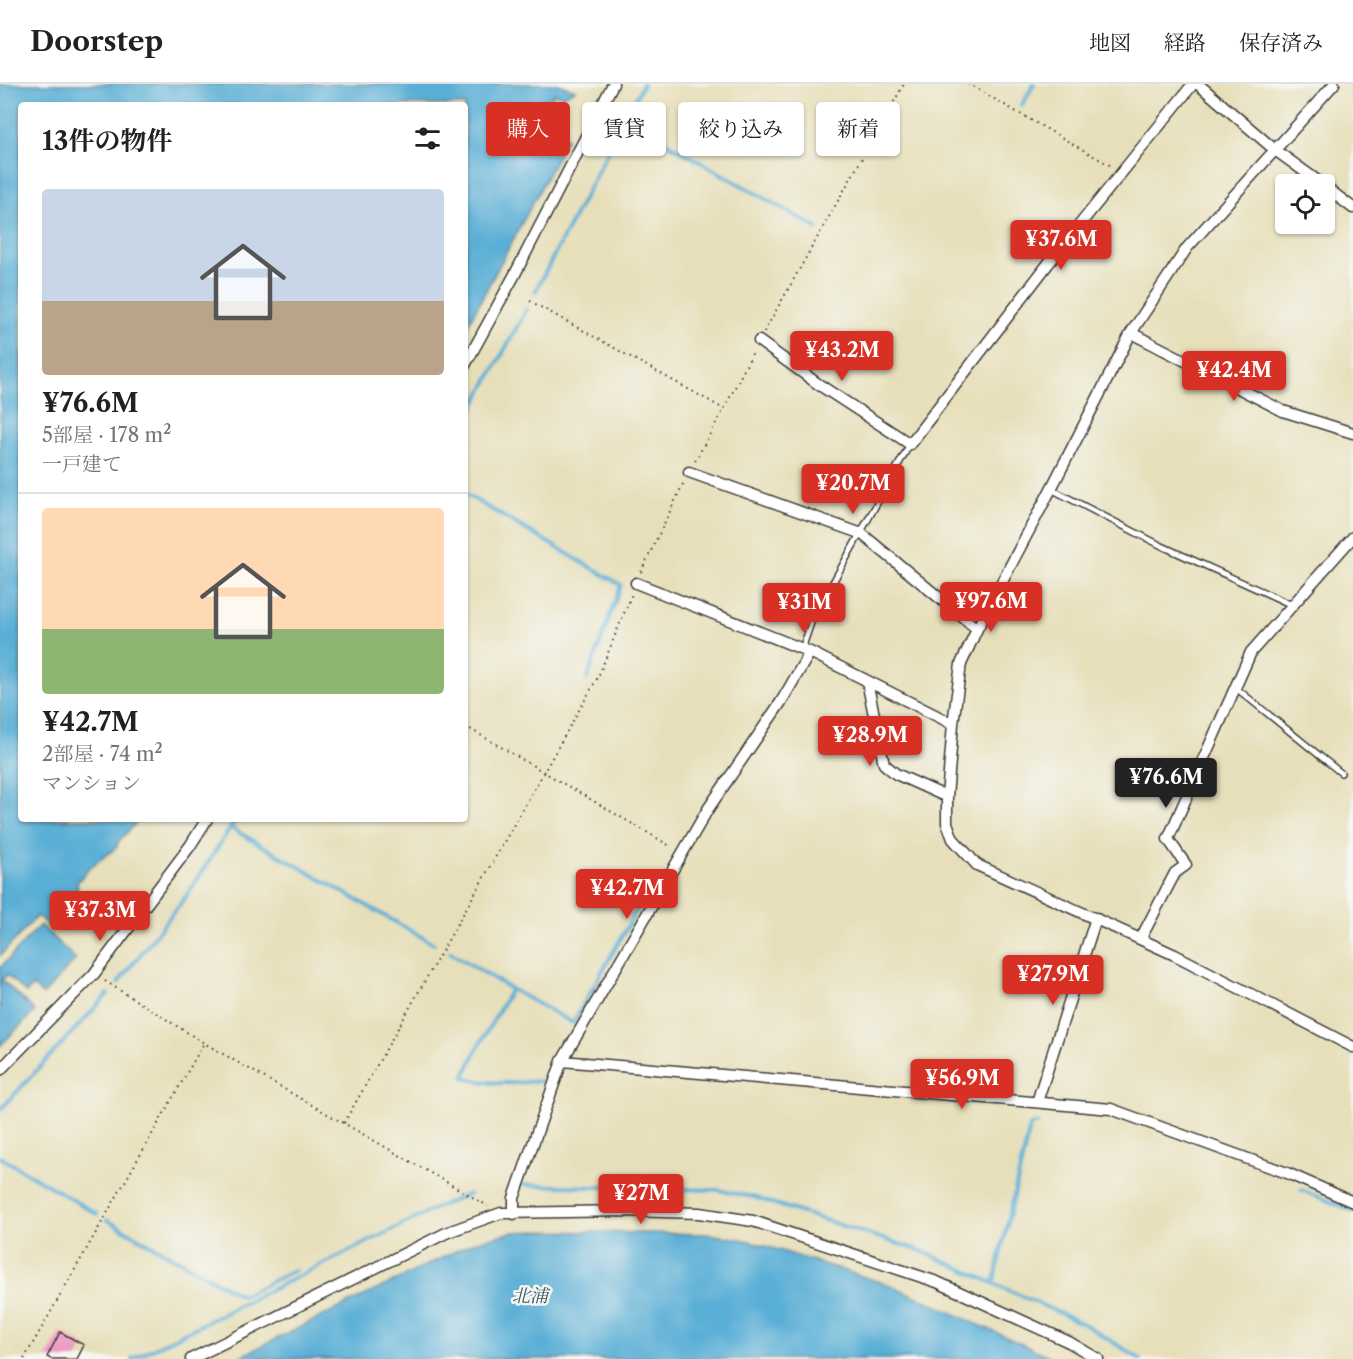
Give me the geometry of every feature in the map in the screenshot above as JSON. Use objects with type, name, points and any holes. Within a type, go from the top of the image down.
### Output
[{"type":"street","points":[[468,360],[613,84]]},
{"type":"street","points":[[759,341],[818,384],[910,444],[1048,264],[1193,84]]},
{"type":"street","points":[[1198,84],[1275,150],[1308,174]]},
{"type":"street","points":[[1334,84],[1186,248],[1131,333],[961,663],[953,724],[947,823],[953,839],[977,865],[1141,938],[1353,1047]]},
{"type":"street","points":[[1335,194],[1353,208]]},
{"type":"street","points":[[1131,333],[1283,411],[1353,433]]},
{"type":"street","points":[[689,472],[862,534],[977,630]]},
{"type":"street","points":[[1141,938],[1175,873],[1186,865],[1168,839],[1251,652],[1353,537]]},
{"type":"street","points":[[636,583],[806,650],[953,724]]},
{"type":"street","points":[[514,1214],[514,1198],[562,1061],[708,809],[781,702],[806,650]]},
{"type":"street","points":[[867,681],[884,764],[896,774],[947,797]]},
{"type":"street","points":[[0,1070],[94,974],[190,846],[205,822]]},
{"type":"street","points":[[1036,1102],[1096,918]]},
{"type":"street","points":[[562,1061],[1111,1109],[1287,1173],[1353,1202]]},
{"type":"street","points":[[191,1359],[448,1232],[484,1217],[501,1213],[639,1211],[699,1213],[753,1221],[937,1282],[1069,1342],[1098,1359]]},
{"type":"lane","points":[[806,650],[812,620],[862,534],[910,444]]},
{"type":"lane","points":[[1052,489],[1162,546],[1294,606]]},
{"type":"lane","points":[[1236,688],[1341,773]]},
{"type":"path","points":[[344,1123],[598,677],[636,583],[689,472],[759,341],[904,84]]},
{"type":"path","points":[[968,84],[1124,172]]},
{"type":"path","points":[[530,301],[724,409]]},
{"type":"path","points":[[468,728],[682,853]]},
{"type":"path","points":[[94,974],[204,1043],[501,1213]]},
{"type":"path","points":[[24,1359],[204,1043]]},
{"type":"water","points":[[0,84],[559,84],[575,90],[564,96],[553,94],[551,102],[486,102],[486,156],[558,156],[468,324],[468,102],[18,102],[18,822],[137,822],[118,842],[117,847],[87,870],[77,883],[78,888],[69,899],[70,909],[64,920],[52,929],[37,916],[0,956]]},
{"type":"water","points":[[40,925],[76,959],[43,995],[33,986],[26,993],[7,975],[2,980],[35,1011],[0,1046],[0,968]]},
{"type":"water","name":"北浦","points":[[513,1232],[705,1234],[750,1241],[893,1286],[1055,1359],[235,1359],[474,1242]]},
{"type":"building","points":[[60,1332],[84,1345],[77,1359],[47,1357]]},
{"type":"waterway","points":[[535,292],[643,84]]},
{"type":"waterway","points":[[1022,105],[1034,84]]},
{"type":"waterway","points":[[666,143],[817,228]]},
{"type":"waterway","points":[[468,417],[527,309]]},
{"type":"waterway","points":[[468,496],[621,585],[587,679]]},
{"type":"waterway","points":[[118,983],[187,895],[234,822]]},
{"type":"waterway","points":[[231,828],[434,944]]},
{"type":"waterway","points":[[450,952],[573,1023],[643,899]]},
{"type":"waterway","points":[[511,989],[464,1077],[493,1083],[542,1081]]},
{"type":"waterway","points":[[0,1110],[108,994]]},
{"type":"waterway","points":[[994,1282],[1030,1126],[1038,1123]]},
{"type":"waterway","points":[[0,1157],[97,1214]]},
{"type":"waterway","points":[[521,1185],[718,1190],[753,1197],[924,1252],[1084,1324],[1140,1359]]},
{"type":"waterway","points":[[1301,1190],[1353,1211]]},
{"type":"waterway","points":[[132,1359],[438,1207],[469,1194]]},
{"type":"waterway","points":[[107,1220],[242,1296],[295,1270]]}]
